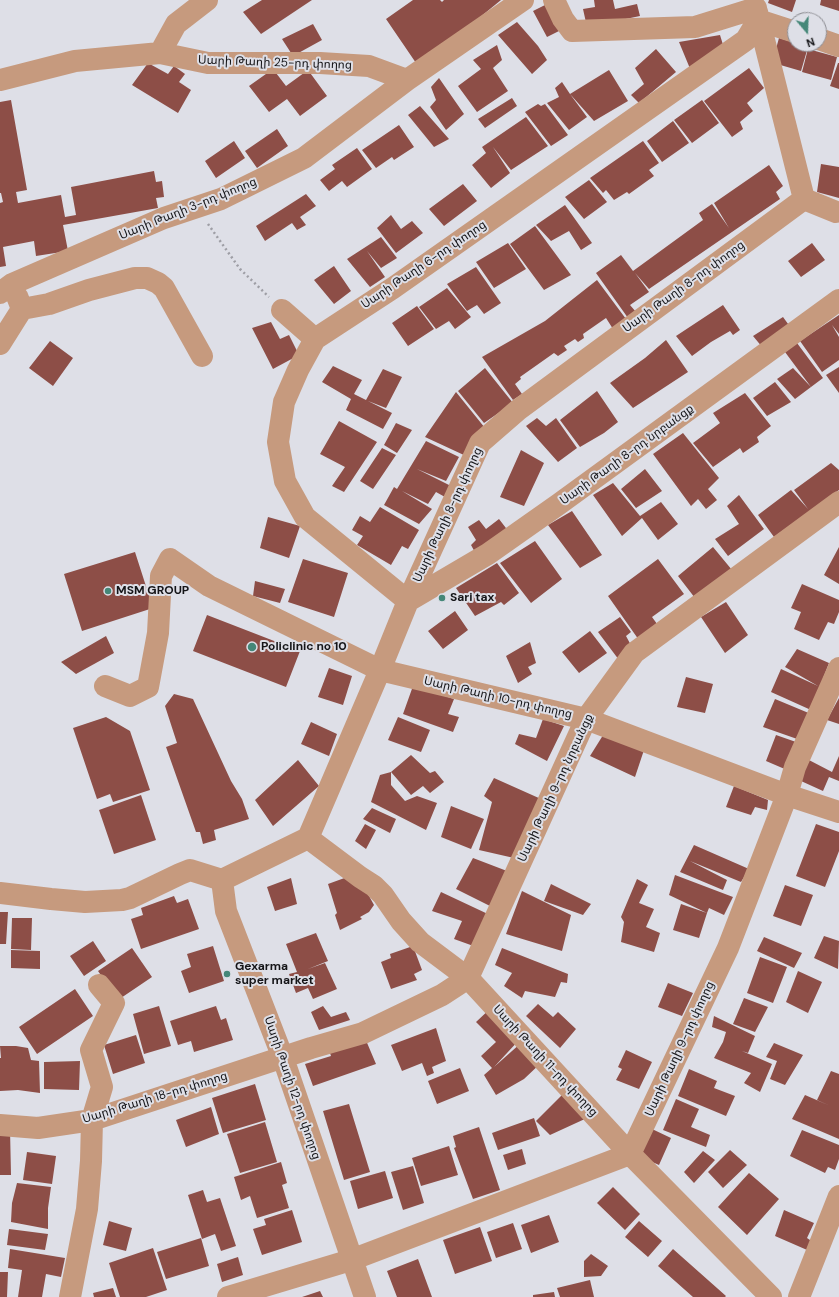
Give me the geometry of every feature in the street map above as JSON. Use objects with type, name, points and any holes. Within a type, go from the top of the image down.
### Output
[{"type":"street","points":[[160,53],[176,24],[207,0]]},
{"type":"street","name":"Սարի Թաղի 3-րդ փողոց","points":[[6,288],[164,218],[221,198],[304,158],[407,80],[523,0]]},
{"type":"street","points":[[554,0],[563,19],[572,31],[695,27],[756,10],[787,27]]},
{"type":"street","points":[[756,10],[804,199],[836,212]]},
{"type":"street","name":"Սարի Թաղի 6-րդ փողոց","points":[[408,601],[305,517],[285,481],[278,442],[284,402],[298,370],[315,339],[393,288],[746,40],[756,10]]},
{"type":"street","points":[[827,42],[839,46]]},
{"type":"street","name":"Սարի Թաղի 25-րդ փողոց","points":[[0,80],[75,61],[160,53],[208,63],[320,63],[369,66],[407,80]]},
{"type":"street","name":"Սարի Թաղի 8-րդ փողոց","points":[[308,838],[408,601],[480,444],[518,410],[804,199]]},
{"type":"street","points":[[0,344],[22,309],[49,304],[89,290],[135,278],[147,278],[158,283],[164,288],[202,356]]},
{"type":"street","points":[[6,288],[22,309]]},
{"type":"street","name":"Սարի Թաղի 8-րդ նրբանցք","points":[[408,601],[488,554],[585,486],[839,300]]},
{"type":"street","points":[[282,310],[315,339]]},
{"type":"street","name":"Սարի Թաղի 9-րդ նրբանցք","points":[[468,978],[586,718],[634,653],[839,502]]},
{"type":"street","name":"Սարի Թաղի 10-րդ փողոց","points":[[105,686],[130,696],[148,687],[158,633],[161,576],[170,558],[209,586],[380,670],[586,718],[787,796],[839,812]]},
{"type":"street","name":"Սարի Թաղի 9-րդ փողոց","points":[[630,1154],[728,948],[787,796],[795,767],[839,668]]},
{"type":"street","points":[[0,893],[51,900],[85,902],[130,898],[190,870],[222,880],[308,838]]},
{"type":"street","name":"Սարի Թաղի 11-րդ փողոց","points":[[308,838],[374,886],[420,942],[468,978],[630,1154],[770,1297]]},
{"type":"street","name":"Սարի Թաղի 12-րդ փողոց","points":[[222,880],[226,911],[283,1058],[364,1297]]},
{"type":"street","points":[[283,1058],[310,1048],[363,1033],[442,995],[468,978]]},
{"type":"street","points":[[70,1297],[87,1210],[91,1161],[92,1120],[102,1087],[91,1050],[114,1003],[99,985]]},
{"type":"street","name":"Սարի Թաղի 18-րդ փողոց","points":[[0,1125],[38,1128],[92,1120],[283,1058]]},
{"type":"street","points":[[228,1297],[351,1260],[630,1154]]},
{"type":"street","points":[[799,1297],[839,1196]]},
{"type":"path","points":[[221,198],[206,221],[240,269],[282,310]]},
{"type":"building","points":[[262,0],[312,0],[261,34],[243,12]]},
{"type":"building","points":[[413,0],[440,0],[442,2],[444,0],[501,0],[462,32],[416,63],[386,19]]},
{"type":"building","points":[[594,0],[613,0],[615,9],[637,4],[640,16],[587,27],[583,9],[595,7]]},
{"type":"building","points":[[769,0],[796,0],[792,12],[768,3]]},
{"type":"building","points":[[821,0],[839,0],[839,11],[820,5]]},
{"type":"building","points":[[547,4],[561,30],[547,37],[533,11]]},
{"type":"building","points":[[517,22],[538,46],[547,60],[532,74],[498,35]]},
{"type":"building","points":[[313,24],[322,40],[293,56],[282,39]]},
{"type":"building","points":[[720,35],[724,48],[691,71],[679,42]]},
{"type":"building","points":[[779,38],[787,40],[787,52],[807,52],[801,71],[777,64],[774,56]]},
{"type":"building","points":[[497,45],[502,60],[493,68],[508,91],[477,112],[458,86],[481,69],[473,60]]},
{"type":"building","points":[[656,49],[676,72],[639,103],[631,95],[644,84],[635,68]]},
{"type":"building","points":[[807,52],[819,52],[837,57],[831,80],[802,72]]},
{"type":"building","points":[[148,63],[168,74],[174,66],[185,74],[179,82],[191,90],[178,113],[132,85]]},
{"type":"building","points":[[839,63],[839,89],[830,86]]},
{"type":"building","points":[[749,68],[764,88],[747,103],[753,111],[740,122],[743,129],[732,137],[704,101]]},
{"type":"building","points":[[273,69],[286,86],[308,70],[327,96],[300,116],[287,99],[269,112],[249,86]]},
{"type":"building","points":[[609,70],[628,101],[594,121],[570,94]]},
{"type":"building","points":[[439,78],[464,114],[446,130],[430,107],[436,100],[431,87]]},
{"type":"building","points":[[562,82],[587,117],[569,130],[547,103],[559,97],[555,88]]},
{"type":"building","points":[[512,98],[517,106],[485,128],[478,119]]},
{"type":"building","points":[[11,100],[27,190],[16,192],[18,203],[61,195],[65,217],[76,215],[71,187],[154,171],[156,182],[162,181],[164,197],[156,198],[158,208],[63,225],[68,251],[36,256],[34,241],[3,247],[6,266],[0,267],[0,203],[3,202],[0,193],[0,102]]},
{"type":"building","points":[[702,100],[719,123],[692,143],[674,120]]},
{"type":"building","points":[[538,104],[541,106],[545,104],[568,135],[551,146],[525,112]]},
{"type":"building","points":[[420,106],[449,139],[434,147],[408,115]]},
{"type":"building","points":[[526,117],[548,146],[511,170],[493,147],[510,173],[491,188],[472,165],[486,153],[482,147]]},
{"type":"building","points":[[673,121],[689,143],[662,162],[647,141]]},
{"type":"building","points":[[399,125],[414,147],[394,160],[392,157],[376,168],[362,150]]},
{"type":"building","points":[[277,129],[288,146],[257,168],[245,151]]},
{"type":"building","points":[[234,141],[245,158],[216,178],[205,161]]},
{"type":"building","points":[[643,141],[659,163],[649,170],[654,176],[629,194],[627,192],[614,200],[606,190],[603,193],[590,178]]},
{"type":"building","points":[[357,148],[372,169],[347,187],[342,181],[329,191],[320,180],[335,169],[332,165]]},
{"type":"building","points":[[821,164],[839,167],[839,198],[817,192]]},
{"type":"building","points":[[769,165],[783,186],[776,192],[780,199],[649,289],[635,273],[649,292],[630,305],[636,312],[628,318],[596,273],[621,255],[633,271],[703,220],[699,213],[712,204],[729,228],[714,203]]},
{"type":"building","points":[[589,180],[607,202],[584,219],[565,197]]},
{"type":"building","points":[[463,184],[477,201],[444,226],[429,209]]},
{"type":"building","points":[[306,194],[316,206],[300,217],[306,225],[297,230],[292,223],[265,241],[256,226]]},
{"type":"building","points":[[565,205],[592,243],[581,250],[569,231],[551,241],[536,225]]},
{"type":"building","points":[[391,215],[401,229],[412,221],[423,233],[396,253],[377,228]]},
{"type":"building","points":[[535,226],[571,275],[544,290],[510,244]]},
{"type":"building","points":[[381,237],[397,258],[381,268],[367,251],[385,277],[370,287],[347,259]]},
{"type":"building","points":[[508,243],[526,269],[494,288],[476,262]]},
{"type":"building","points":[[812,243],[825,260],[801,277],[788,261]]},
{"type":"building","points":[[334,266],[351,291],[334,304],[314,280]]},
{"type":"building","points":[[476,267],[501,303],[484,314],[477,305],[467,311],[447,284]]},
{"type":"building","points":[[597,280],[626,319],[613,329],[606,318],[583,334],[584,338],[578,342],[575,339],[564,346],[567,350],[558,356],[554,353],[520,377],[521,379],[515,384],[522,394],[513,400],[482,357],[545,321]]},
{"type":"building","points":[[447,288],[471,317],[455,329],[449,321],[436,329],[419,307]]},
{"type":"building","points":[[723,305],[740,330],[733,335],[730,331],[711,342],[692,356],[676,336]]},
{"type":"building","points":[[417,306],[434,329],[408,346],[392,323]]},
{"type":"building","points":[[839,315],[839,334],[832,325],[839,337],[839,360],[822,372],[800,341]]},
{"type":"building","points":[[783,317],[791,328],[763,348],[753,336]]},
{"type":"building","points":[[271,322],[280,339],[289,335],[299,355],[273,369],[252,328]]},
{"type":"building","points":[[666,340],[688,372],[633,408],[610,383],[645,358]]},
{"type":"building","points":[[50,341],[73,358],[53,386],[29,368]]},
{"type":"building","points":[[797,343],[823,378],[811,387],[785,352]]},
{"type":"building","points":[[333,366],[362,380],[354,394],[366,400],[383,369],[402,377],[386,408],[368,401],[392,413],[383,429],[346,410],[351,399],[322,382]]},
{"type":"building","points":[[839,367],[839,393],[826,375]]},
{"type":"building","points":[[485,368],[513,403],[484,423],[458,391]]},
{"type":"building","points":[[793,368],[811,387],[795,399],[777,379]]},
{"type":"building","points":[[775,382],[791,402],[767,416],[753,398]]},
{"type":"building","points":[[597,391],[618,422],[604,433],[580,447],[560,420]]},
{"type":"building","points":[[456,392],[485,428],[466,456],[425,437]]},
{"type":"building","points":[[745,393],[771,426],[757,437],[759,442],[743,453],[740,448],[713,467],[693,443],[720,423],[713,413]]},
{"type":"building","points":[[537,418],[546,426],[556,418],[577,448],[558,462],[526,426]]},
{"type":"building","points":[[339,421],[377,442],[344,492],[332,486],[345,467],[320,454]]},
{"type":"building","points":[[396,423],[412,430],[397,453],[384,445]]},
{"type":"building","points":[[683,433],[719,478],[708,489],[717,500],[706,509],[698,499],[691,506],[653,454]]},
{"type":"building","points":[[426,441],[459,457],[446,481],[417,469],[453,487],[445,497],[436,492],[428,504],[402,491],[432,509],[419,524],[384,505],[394,487],[397,489]]},
{"type":"building","points":[[382,448],[396,455],[373,489],[360,481]]},
{"type":"building","points":[[521,450],[544,463],[524,506],[500,497]]},
{"type":"building","points":[[831,463],[839,470],[839,490],[774,537],[758,515],[791,490],[808,509],[794,490]]},
{"type":"building","points":[[645,469],[662,491],[636,508],[621,489]]},
{"type":"building","points":[[613,483],[640,516],[661,502],[678,524],[658,540],[642,518],[622,536],[593,495]]},
{"type":"building","points":[[739,495],[764,529],[728,556],[715,539],[739,524],[727,506]]},
{"type":"building","points":[[380,507],[419,530],[408,549],[402,546],[391,565],[357,545],[363,536],[352,530],[360,516],[370,522]]},
{"type":"building","points":[[572,511],[602,555],[580,568],[548,525]]},
{"type":"building","points":[[268,517],[300,526],[289,558],[260,548]]},
{"type":"building","points":[[499,519],[509,532],[477,556],[471,545],[476,540],[468,527],[479,520],[486,529]]},
{"type":"building","points":[[535,541],[562,579],[531,603],[500,563]]},
{"type":"building","points":[[713,547],[732,570],[695,598],[678,576]]},
{"type":"building","points":[[839,547],[839,584],[824,575]]},
{"type":"building","name":"MSM GROUP","points":[[135,552],[153,608],[82,631],[64,574]]},
{"type":"building","points":[[303,559],[348,573],[334,617],[288,602]]},
{"type":"building","points":[[658,559],[684,594],[652,617],[660,628],[641,643],[608,596]]},
{"type":"building","points":[[497,563],[519,593],[504,605],[501,602],[475,616],[456,588]]},
{"type":"building","points":[[255,581],[285,589],[280,603],[253,596]]},
{"type":"building","points":[[802,584],[839,600],[839,612],[834,624],[828,622],[819,640],[794,629],[801,612],[791,608]]},
{"type":"building","points":[[726,602],[748,635],[725,653],[701,617]]},
{"type":"building","points":[[455,611],[468,630],[443,649],[428,631]]},
{"type":"building","points":[[207,615],[300,651],[286,687],[193,651]]},
{"type":"building","points":[[620,617],[631,632],[626,636],[633,649],[619,660],[598,632]]},
{"type":"building","points":[[590,631],[607,653],[579,673],[562,652]]},
{"type":"building","points":[[106,636],[114,653],[76,674],[61,662]]},
{"type":"building","points":[[530,642],[536,663],[528,667],[532,674],[518,683],[506,656]]},
{"type":"building","points":[[797,649],[829,663],[811,710],[771,692],[781,669],[818,686],[785,667]]},
{"type":"building","points":[[329,668],[352,676],[343,705],[318,697]]},
{"type":"building","points":[[686,677],[713,684],[705,713],[677,707]]},
{"type":"building","points":[[413,686],[454,699],[448,714],[459,717],[453,732],[403,714]]},
{"type":"building","points":[[174,694],[193,699],[231,781],[242,799],[249,819],[214,830],[216,840],[203,844],[200,832],[196,832],[166,747],[177,743],[165,706]]},
{"type":"building","points":[[839,698],[839,724],[827,720]]},
{"type":"building","points":[[775,699],[811,714],[800,740],[763,727]]},
{"type":"building","points":[[106,717],[130,731],[150,790],[113,802],[110,794],[97,799],[73,728]]},
{"type":"building","points":[[398,717],[430,730],[421,752],[388,740]]},
{"type":"building","points":[[543,719],[564,726],[547,761],[515,744],[519,734],[536,738]]},
{"type":"building","points":[[311,722],[337,734],[329,756],[301,744]]},
{"type":"building","points":[[605,732],[645,747],[635,777],[590,756]]},
{"type":"building","points":[[776,735],[796,742],[787,770],[766,761]]},
{"type":"building","points":[[411,755],[430,773],[435,771],[444,782],[430,793],[423,786],[411,795],[391,772]]},
{"type":"building","points":[[839,756],[839,781],[829,777],[823,791],[801,781],[807,759],[832,772]]},
{"type":"building","points":[[298,760],[319,786],[273,826],[255,800]]},
{"type":"building","points":[[391,772],[391,785],[405,801],[417,796],[437,803],[426,830],[371,802],[380,775]]},
{"type":"building","points":[[494,778],[541,799],[514,858],[479,850],[492,802],[484,796]]},
{"type":"building","points":[[734,786],[768,800],[767,810],[755,807],[751,815],[726,807]]},
{"type":"building","points":[[141,795],[156,840],[114,854],[99,810]]},
{"type":"building","points":[[451,806],[484,819],[471,849],[441,837]]},
{"type":"building","points":[[372,808],[396,819],[390,833],[363,819]]},
{"type":"building","points":[[365,824],[376,830],[366,849],[355,841]]},
{"type":"building","points":[[816,824],[839,832],[839,851],[825,887],[796,876]]},
{"type":"building","points":[[694,845],[749,869],[741,882],[690,861],[727,880],[723,890],[680,872]]},
{"type":"building","points":[[473,858],[507,871],[492,907],[456,889]]},
{"type":"building","points":[[675,875],[733,897],[724,915],[709,908],[707,913],[669,895]]},
{"type":"building","points":[[350,876],[363,885],[374,905],[369,912],[360,917],[362,919],[340,930],[335,915],[337,913],[328,884]]},
{"type":"building","points":[[291,878],[297,904],[275,911],[267,887]]},
{"type":"building","points":[[637,879],[648,885],[639,903],[654,909],[646,927],[660,933],[654,952],[621,942],[624,922],[621,917]]},
{"type":"building","points":[[551,884],[591,904],[583,915],[544,901]]},
{"type":"building","points":[[785,885],[813,895],[801,926],[773,916]]},
{"type":"building","points":[[522,891],[571,915],[562,951],[506,934]]},
{"type":"building","points":[[441,892],[490,915],[479,948],[454,939],[462,921],[432,911]]},
{"type":"building","points":[[174,896],[177,903],[188,899],[199,929],[141,949],[131,919],[143,915],[141,908]]},
{"type":"building","points":[[681,904],[707,913],[699,938],[673,930]]},
{"type":"building","points":[[0,912],[8,912],[6,944],[0,944]]},
{"type":"building","points":[[12,918],[32,918],[31,950],[11,949]]},
{"type":"building","points":[[316,933],[328,961],[308,969],[325,963],[337,989],[313,999],[308,988],[296,993],[289,974],[297,972],[286,944]]},
{"type":"building","points":[[824,936],[839,941],[838,969],[814,958]]},
{"type":"building","points":[[764,937],[802,953],[794,968],[757,951]]},
{"type":"building","points":[[93,941],[106,961],[84,976],[70,956]]},
{"type":"building","points":[[213,946],[224,981],[189,993],[181,971],[191,967],[187,954]]},
{"type":"building","points":[[413,946],[422,970],[414,974],[417,980],[391,989],[381,962],[391,958],[390,954]]},
{"type":"building","points":[[132,948],[152,977],[118,1000],[98,971]]},
{"type":"building","points":[[502,948],[568,974],[567,983],[561,982],[555,997],[525,991],[522,998],[504,986],[512,973],[495,965]]},
{"type":"building","points":[[11,950],[40,951],[40,969],[11,968]]},
{"type":"building","points":[[760,957],[787,967],[773,1003],[747,993]]},
{"type":"building","points":[[798,971],[822,982],[808,1013],[786,1002]]},
{"type":"building","points":[[668,983],[693,993],[682,1016],[658,1007]]},
{"type":"building","points":[[75,989],[93,1016],[37,1054],[19,1027]]},
{"type":"building","points":[[744,998],[768,1007],[755,1032],[733,1024]]},
{"type":"building","points":[[538,1004],[553,1017],[558,1012],[576,1029],[560,1048],[526,1016]]},
{"type":"building","points":[[159,1006],[171,1046],[144,1054],[133,1014]]},
{"type":"building","points":[[216,1006],[221,1020],[226,1018],[233,1040],[194,1052],[191,1041],[178,1045],[170,1021]]},
{"type":"building","points":[[323,1006],[331,1017],[346,1012],[350,1020],[319,1030],[311,1012]]},
{"type":"building","points":[[492,1007],[520,1039],[494,1067],[521,1043],[542,1062],[524,1079],[496,1095],[484,1075],[492,1068],[481,1056],[496,1042],[476,1022]]},
{"type":"building","points":[[714,1016],[755,1036],[748,1053],[742,1051],[772,1064],[760,1092],[744,1083],[751,1073],[714,1058],[723,1042],[726,1032],[712,1027]]},
{"type":"building","points":[[436,1028],[446,1061],[432,1067],[434,1073],[427,1076],[422,1063],[402,1071],[391,1045]]},
{"type":"building","points":[[136,1035],[145,1063],[113,1074],[104,1045]]},
{"type":"building","points":[[365,1038],[376,1064],[313,1086],[305,1064],[331,1056],[329,1050]]},
{"type":"building","points":[[774,1043],[803,1055],[785,1085],[770,1079],[777,1061],[766,1057]]},
{"type":"building","points":[[0,1046],[28,1048],[31,1060],[39,1061],[40,1093],[18,1090],[0,1091]]},
{"type":"building","points":[[626,1050],[652,1062],[639,1089],[616,1080],[622,1069],[618,1067]]},
{"type":"building","points":[[80,1061],[79,1090],[44,1089],[44,1062]]},
{"type":"building","points":[[460,1068],[469,1091],[437,1104],[428,1081]]},
{"type":"building","points":[[689,1069],[717,1081],[714,1088],[735,1096],[726,1116],[678,1096]]},
{"type":"building","points":[[831,1071],[839,1074],[839,1139],[792,1119],[805,1095],[828,1105],[817,1100]]},
{"type":"building","points":[[255,1084],[266,1120],[223,1133],[212,1098]]},
{"type":"building","points":[[563,1094],[587,1118],[550,1135],[536,1121]]},
{"type":"building","points":[[676,1099],[699,1109],[691,1127],[710,1135],[706,1147],[663,1130]]},
{"type":"building","points":[[349,1104],[370,1172],[344,1180],[323,1111]]},
{"type":"building","points":[[211,1107],[219,1134],[186,1147],[176,1120]]},
{"type":"building","points":[[534,1118],[540,1136],[498,1150],[492,1133]]},
{"type":"building","points":[[265,1122],[277,1162],[240,1173],[227,1134]]},
{"type":"building","points":[[479,1127],[500,1190],[473,1199],[454,1148],[456,1147],[453,1136]]},
{"type":"building","points":[[0,1129],[10,1129],[11,1175],[0,1175]]},
{"type":"building","points":[[652,1129],[671,1138],[659,1165],[639,1156]]},
{"type":"building","points":[[802,1130],[839,1145],[839,1159],[835,1170],[828,1167],[825,1173],[790,1156]]},
{"type":"building","points":[[449,1146],[458,1175],[421,1186],[412,1158]]},
{"type":"building","points":[[522,1149],[526,1164],[508,1170],[503,1155]]},
{"type":"building","points":[[730,1150],[747,1165],[723,1188],[708,1172]]},
{"type":"building","points":[[703,1151],[715,1160],[694,1183],[684,1172]]},
{"type":"building","points":[[27,1152],[56,1156],[52,1184],[23,1180]]},
{"type":"building","points":[[281,1162],[287,1183],[282,1185],[289,1208],[257,1218],[250,1196],[241,1200],[234,1177]]},
{"type":"building","points":[[413,1166],[424,1203],[403,1210],[391,1172]]},
{"type":"building","points":[[385,1171],[393,1198],[358,1209],[350,1181]]},
{"type":"building","points":[[749,1173],[779,1199],[747,1235],[718,1207]]},
{"type":"building","points":[[17,1183],[51,1187],[48,1208],[48,1229],[11,1222],[12,1203]]},
{"type":"building","points":[[613,1187],[640,1214],[625,1230],[597,1203]]},
{"type":"building","points":[[203,1190],[207,1202],[220,1198],[236,1246],[221,1251],[215,1234],[202,1239],[188,1195]]},
{"type":"building","points":[[292,1210],[302,1242],[262,1255],[253,1229],[266,1225],[264,1219]]},
{"type":"building","points":[[784,1210],[814,1223],[807,1238],[816,1244],[814,1253],[775,1236]]},
{"type":"building","points":[[549,1215],[559,1242],[531,1253],[521,1225]]},
{"type":"building","points":[[109,1221],[132,1228],[126,1251],[103,1245]]},
{"type":"building","points":[[639,1221],[662,1241],[648,1257],[625,1237]]},
{"type":"building","points":[[513,1223],[522,1249],[496,1258],[487,1232]]},
{"type":"building","points":[[480,1227],[492,1261],[455,1274],[443,1240]]},
{"type":"building","points":[[9,1229],[48,1234],[45,1250],[7,1245]]},
{"type":"building","points":[[201,1238],[209,1266],[166,1279],[157,1252]]},
{"type":"building","points":[[153,1248],[167,1290],[146,1297],[120,1297],[109,1263]]},
{"type":"building","points":[[10,1249],[65,1258],[61,1277],[46,1274],[42,1297],[18,1297],[22,1270],[8,1268]]},
{"type":"building","points":[[673,1249],[726,1296],[693,1297],[658,1266]]},
{"type":"building","points":[[591,1254],[608,1266],[601,1276],[584,1277],[584,1261]]},
{"type":"building","points":[[238,1257],[243,1275],[222,1282],[217,1264]]},
{"type":"building","points":[[418,1259],[432,1297],[397,1297],[387,1271]]},
{"type":"building","points":[[0,1272],[8,1272],[7,1297],[0,1297]]},
{"type":"building","points":[[590,1280],[594,1297],[560,1297],[557,1288]]},
{"type":"building","points":[[113,1288],[116,1297],[94,1297],[93,1293]]},
{"type":"building","points":[[320,1291],[323,1297],[302,1297]]},
{"type":"building","points":[[554,1292],[555,1297],[533,1297],[533,1295]]},
{"type":"place","name":"MSM GROUP","points":[[108,591]]},
{"type":"place","name":"Sari tax","points":[[442,598]]},
{"type":"place","name":"Policlinic no 10","points":[[252,647]]},
{"type":"place","name":"Gexarma super market","points":[[227,974]]}]
